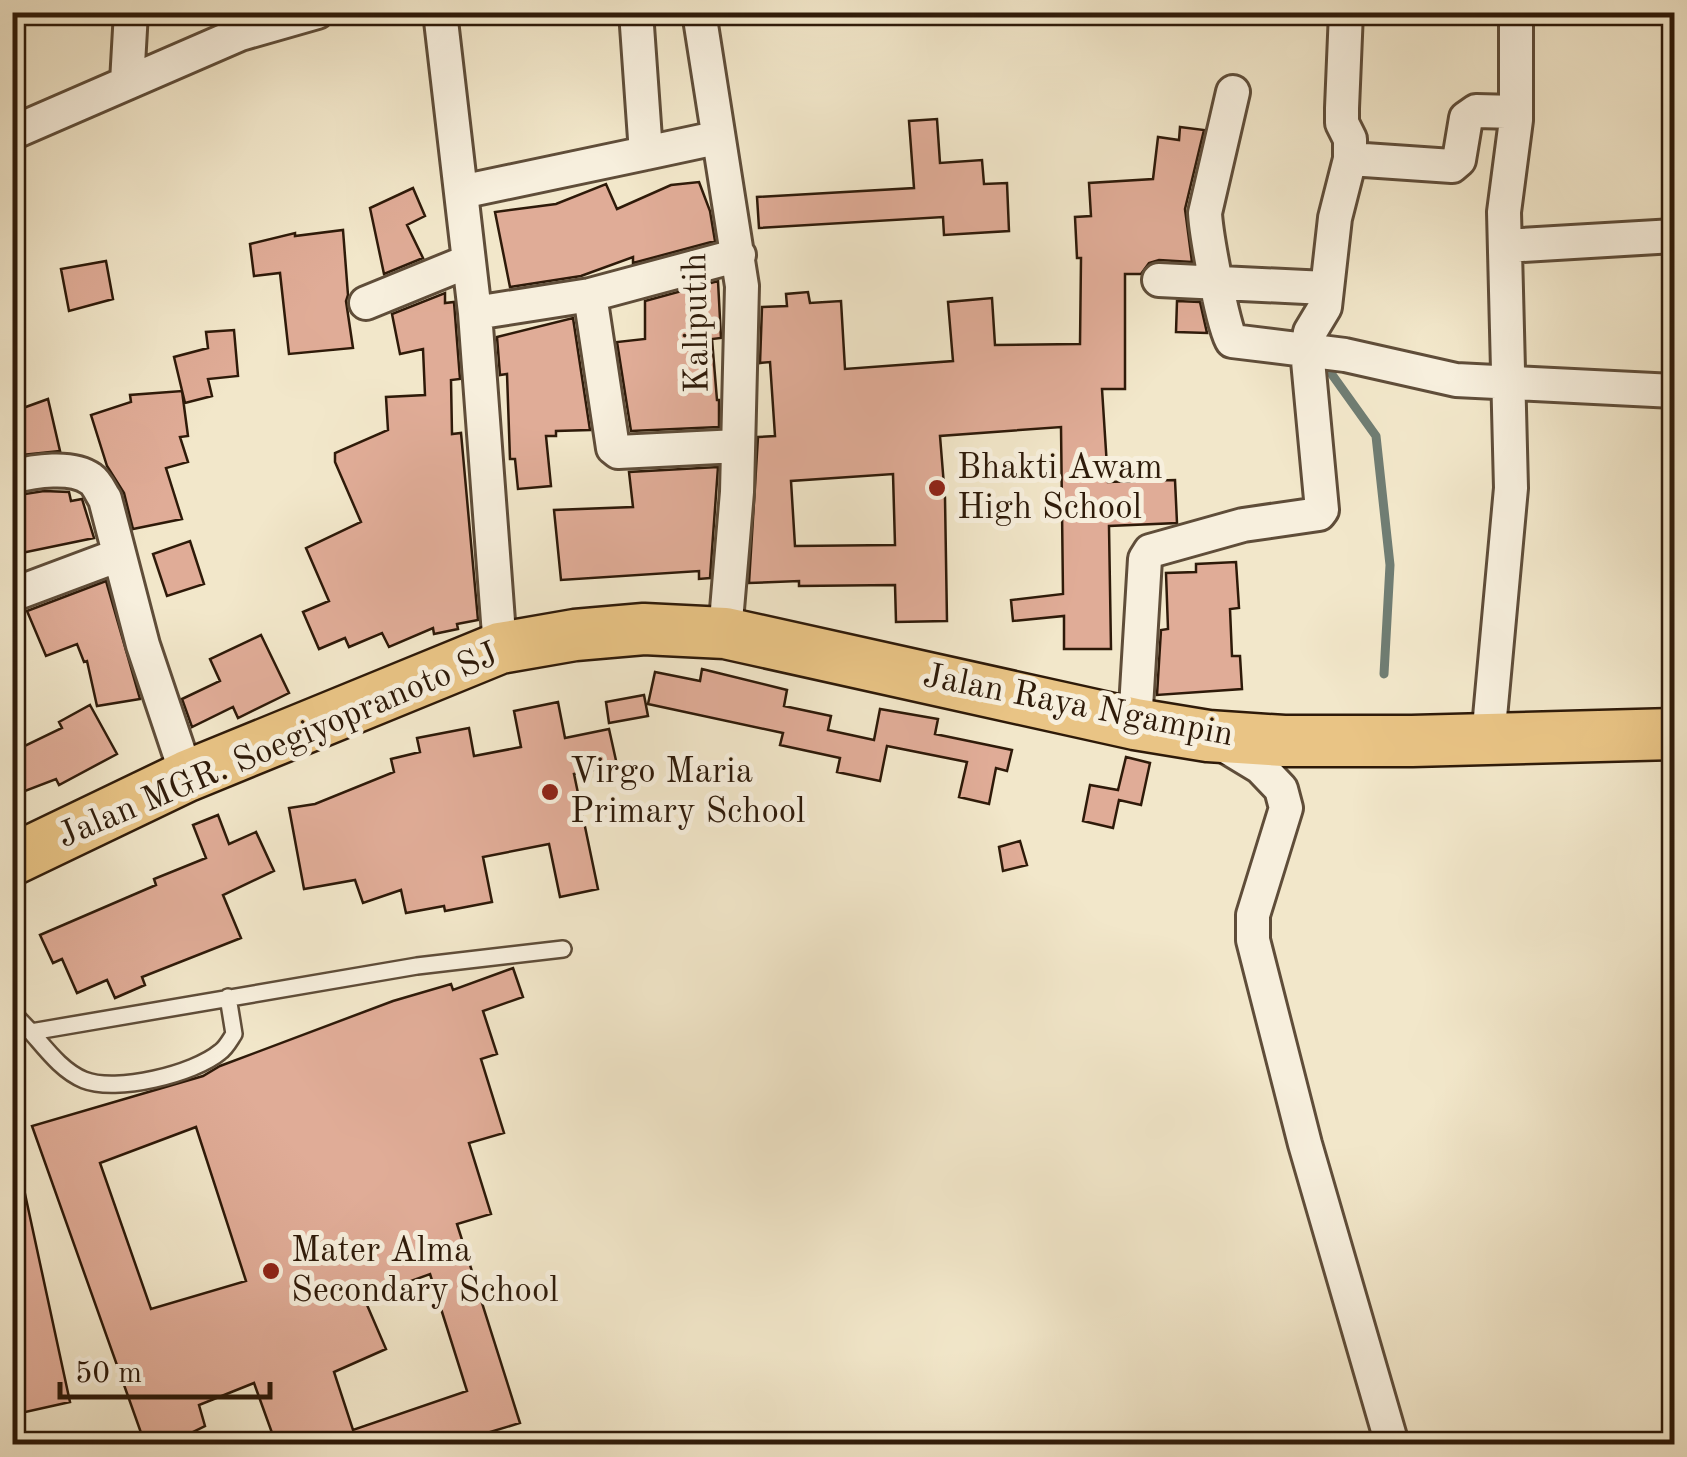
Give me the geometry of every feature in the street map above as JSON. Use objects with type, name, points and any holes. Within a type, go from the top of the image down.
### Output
[{"type":"main road","name":"Jalan MGR. Soegiyopranoto SJ","points":[[12,860],[187,776],[500,648],[574,635],[644,629],[725,633]]},
{"type":"main road","name":"Jalan Raya Ngampin","points":[[725,633],[1135,724],[1208,736],[1284,741],[1674,734]]},
{"type":"street","points":[[127,82],[132,12]]},
{"type":"street","points":[[12,132],[240,34],[316,12]]},
{"type":"street","points":[[440,12],[476,313],[500,648]]},
{"type":"street","points":[[636,12],[646,153]]},
{"type":"street","name":"Kaliputih","points":[[699,12],[742,286],[738,446],[725,633]]},
{"type":"street","points":[[1135,724],[1145,559],[1150,551],[1243,525],[1319,514],[1322,510],[1307,350],[1310,332],[1325,307],[1335,218],[1360,160],[1342,123],[1346,12]]},
{"type":"street","points":[[1488,739],[1509,541],[1512,449],[1504,212],[1516,112],[1516,12]]},
{"type":"street","points":[[1233,92],[1205,214],[1226,333],[1232,341],[1345,356],[1456,380],[1674,391]]},
{"type":"street","points":[[1360,160],[1452,166],[1459,160],[1466,118],[1476,111],[1516,112]]},
{"type":"street","points":[[461,192],[716,138]]},
{"type":"street","points":[[1505,246],[1674,236]]},
{"type":"street","points":[[476,313],[590,295],[739,255]]},
{"type":"street","points":[[366,303],[469,261]]},
{"type":"street","points":[[1159,280],[1326,288]]},
{"type":"street","points":[[590,295],[614,448],[618,452],[738,446]]},
{"type":"street","points":[[12,477],[30,472],[74,472],[93,480],[105,499],[143,645],[187,776]]},
{"type":"street","points":[[12,595],[119,555]]},
{"type":"street","points":[[1208,736],[1260,767],[1281,789],[1286,808],[1253,916],[1253,940],[1305,1144],[1392,1444]]},
{"type":"lane","points":[[31,1032],[418,966],[564,949]]},
{"type":"lane","points":[[12,1012],[62,1066],[86,1081],[111,1083],[184,1072],[224,1050],[234,1034],[228,997]]},
{"type":"building","points":[[937,119],[940,163],[982,160],[984,184],[1007,183],[1009,231],[944,235],[943,217],[759,228],[757,197],[914,188],[909,121]]},
{"type":"building","points":[[1180,127],[1204,130],[1185,209],[1192,262],[1159,260],[1149,263],[1141,274],[1125,274],[1125,389],[1102,389],[1108,482],[1175,480],[1177,523],[1109,526],[1111,649],[1064,649],[1064,616],[1013,621],[1011,600],[1063,594],[1061,427],[940,436],[947,621],[896,622],[895,585],[749,583],[758,437],[775,436],[770,362],[760,363],[762,307],[787,306],[786,294],[808,292],[810,303],[841,301],[845,369],[953,361],[948,302],[992,298],[995,345],[1080,344],[1081,258],[1077,258],[1075,217],[1091,216],[1089,183],[1153,179],[1158,137],[1179,140]],"holes":[[[893,474],[895,545],[795,546],[791,481]]]},
{"type":"building","points":[[699,182],[710,211],[715,241],[633,263],[633,257],[581,276],[510,287],[495,212],[556,204],[606,184],[617,209],[671,185]]},
{"type":"building","points":[[413,188],[425,216],[407,225],[423,258],[384,274],[370,208]]},
{"type":"building","points":[[343,230],[346,301],[353,348],[289,354],[280,273],[254,276],[250,244],[295,233]]},
{"type":"building","points":[[106,261],[113,299],[69,311],[61,269]]},
{"type":"building","points":[[718,281],[721,338],[712,339],[719,427],[631,431],[617,342],[645,339],[645,301]]},
{"type":"building","points":[[445,293],[445,303],[454,302],[460,379],[451,380],[452,434],[461,433],[478,620],[434,634],[433,628],[389,647],[382,633],[349,647],[345,638],[319,649],[303,612],[329,601],[306,548],[361,522],[335,462],[335,453],[388,430],[386,397],[425,395],[423,349],[400,354],[392,314]]},
{"type":"building","points":[[1177,301],[1200,302],[1207,333],[1176,332]]},
{"type":"building","points":[[573,318],[590,430],[556,431],[556,436],[546,436],[551,486],[518,489],[515,459],[510,459],[507,374],[500,375],[497,337]]},
{"type":"building","points":[[234,330],[238,376],[208,379],[212,396],[185,403],[174,357],[208,348],[206,332]]},
{"type":"building","points":[[182,391],[188,436],[180,437],[188,462],[166,468],[182,519],[133,529],[124,493],[107,466],[91,415],[131,402],[130,395]]},
{"type":"building","points":[[48,399],[60,451],[12,456],[12,412]]},
{"type":"building","points":[[718,467],[710,578],[699,579],[699,571],[561,580],[554,510],[633,507],[629,472]]},
{"type":"building","points":[[69,492],[71,501],[82,499],[94,538],[12,555],[12,496]]},
{"type":"building","points":[[190,541],[204,584],[167,596],[153,554]]},
{"type":"building","points":[[1236,562],[1239,608],[1230,609],[1232,656],[1240,656],[1242,689],[1157,695],[1161,630],[1168,629],[1166,573],[1196,572],[1196,564]]},
{"type":"building","points":[[106,581],[140,699],[97,706],[87,661],[84,662],[77,644],[46,656],[27,611]]},
{"type":"building","points":[[261,635],[289,693],[238,718],[233,707],[192,727],[182,699],[220,681],[210,659]]},
{"type":"building","points":[[702,669],[787,690],[784,706],[831,716],[828,730],[874,740],[880,709],[938,719],[935,734],[1012,750],[1007,771],[996,768],[989,804],[959,797],[967,762],[887,746],[880,781],[837,772],[840,758],[780,745],[783,733],[648,704],[655,672],[700,681]]},
{"type":"building","points":[[644,695],[648,716],[609,723],[606,702]]},
{"type":"building","points":[[558,702],[565,738],[609,729],[617,765],[574,774],[598,889],[560,897],[549,844],[483,857],[492,902],[445,911],[444,906],[406,913],[401,890],[363,903],[355,880],[304,889],[289,808],[315,804],[394,772],[391,759],[420,752],[417,738],[469,728],[474,756],[521,747],[514,711]]},
{"type":"building","points":[[90,705],[117,754],[59,785],[56,779],[12,796],[12,752],[62,728],[59,722]]},
{"type":"building","points":[[1126,757],[1150,763],[1141,805],[1119,800],[1113,828],[1083,821],[1090,785],[1118,790]]},
{"type":"building","points":[[218,815],[229,844],[256,832],[274,871],[223,895],[241,938],[142,977],[145,985],[115,998],[107,980],[77,993],[62,959],[53,963],[40,935],[156,885],[154,879],[206,858],[193,825]]},
{"type":"building","points":[[1020,841],[1027,865],[1003,871],[999,847]]},
{"type":"building","points":[[513,968],[523,997],[483,1011],[497,1054],[481,1059],[504,1133],[469,1143],[491,1214],[457,1224],[520,1423],[450,1444],[276,1444],[254,1383],[199,1405],[205,1426],[187,1435],[190,1444],[145,1444],[32,1126],[203,1076],[220,1066],[393,1001],[451,984],[453,990]],"holes":[[[196,1127],[246,1281],[151,1309],[100,1163]],[[430,1274],[467,1391],[353,1430],[334,1372],[386,1349],[364,1298]]]},
{"type":"building","points":[[22,1180],[70,1402],[12,1415],[12,1181]]},
{"type":"waterway","points":[[1329,362],[1328,369],[1376,436],[1390,565],[1384,674]]},
{"type":"place","name":"Bhakti Awam High School","points":[[937,488]]},
{"type":"place","name":"Virgo Maria Primary School","points":[[550,792]]},
{"type":"place","name":"Mater Alma Secondary School","points":[[271,1271]]}]
